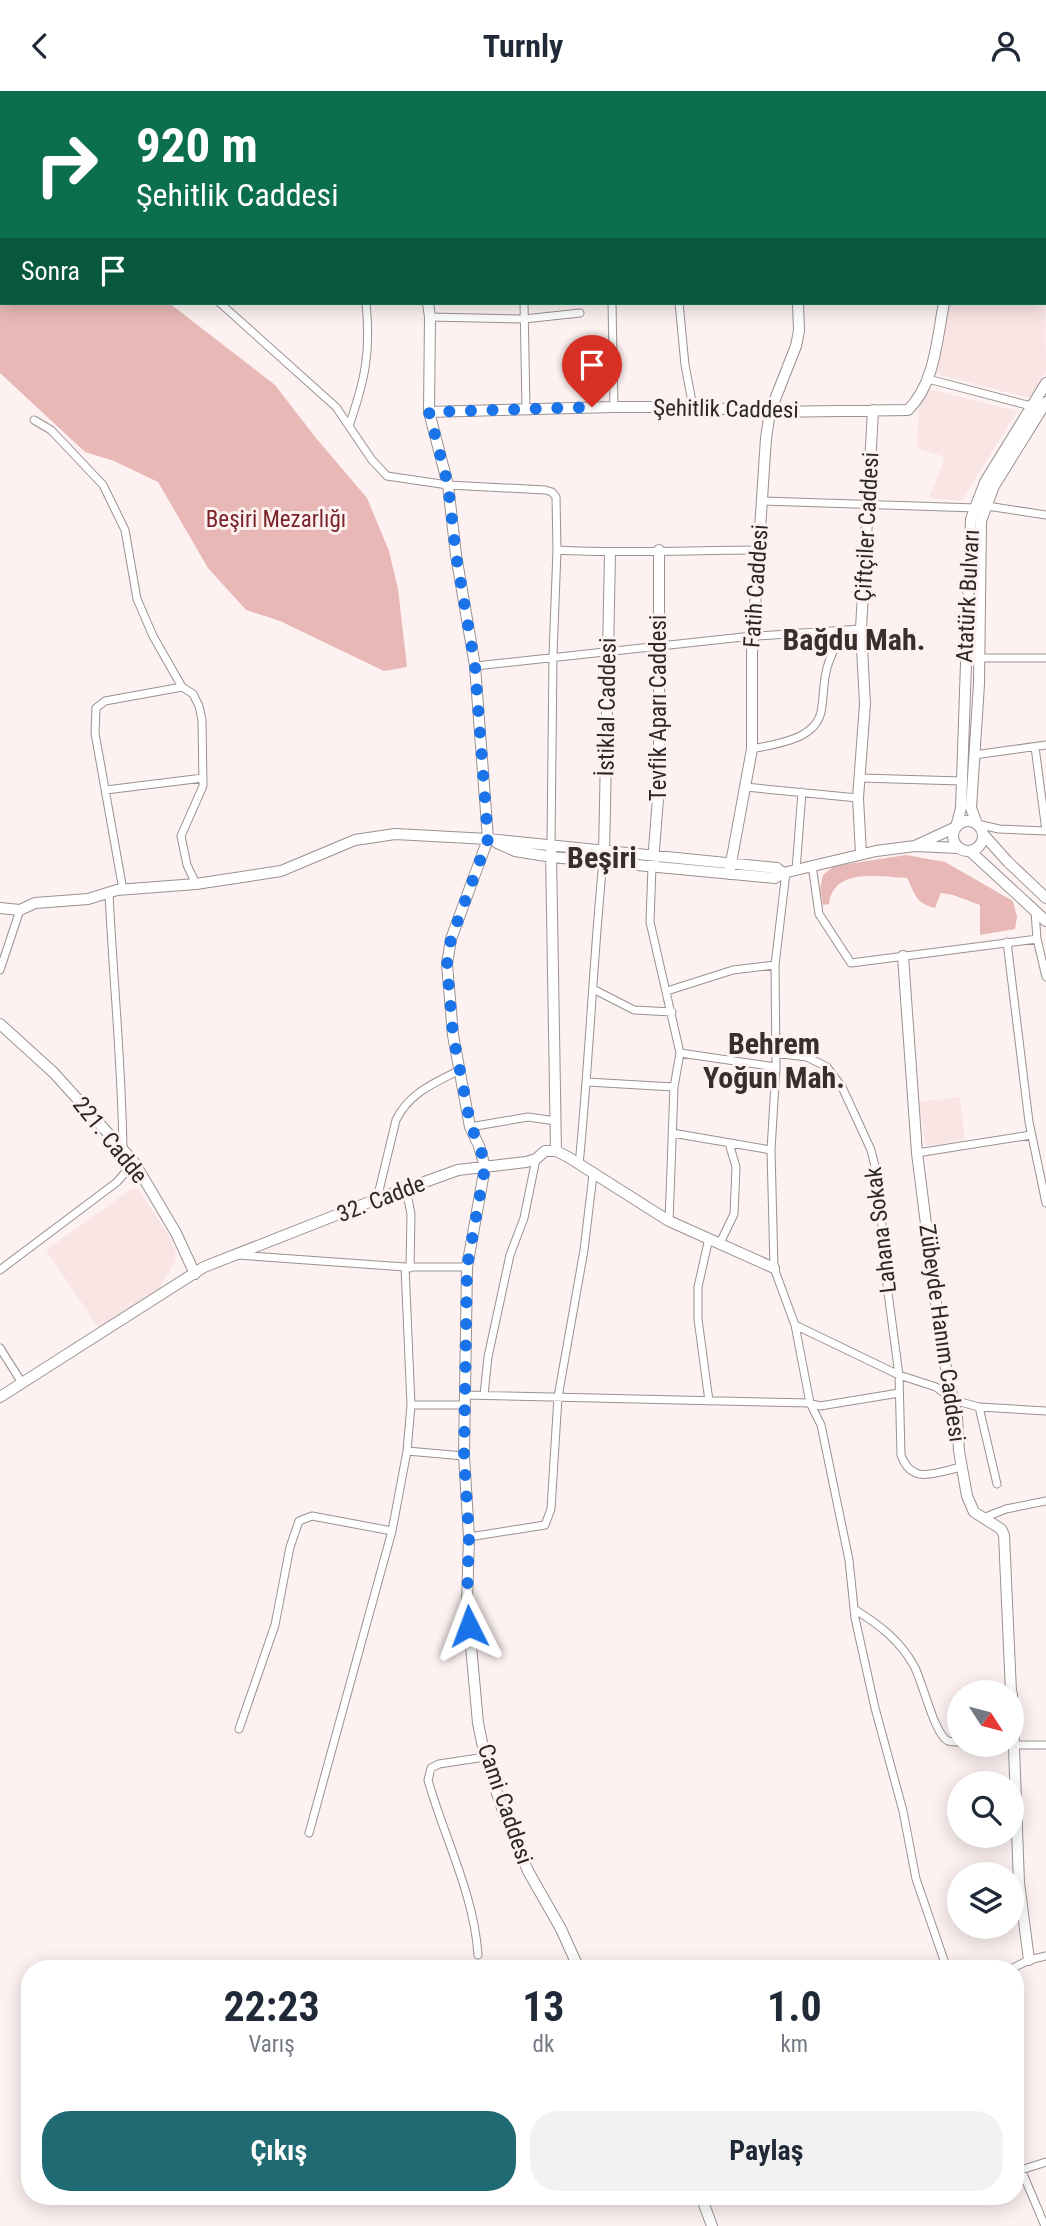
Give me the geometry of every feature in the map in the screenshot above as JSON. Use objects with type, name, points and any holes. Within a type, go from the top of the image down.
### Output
[{"type":"street","points":[[222,305],[337,407],[372,460],[387,476],[448,485],[552,492],[556,497],[551,851],[556,1151],[669,1221],[774,1268]]},
{"type":"street","points":[[349,426],[362,387],[369,338],[366,305]]},
{"type":"street","name":"Cami Caddesi","points":[[428,305],[429,412],[448,485],[456,555],[475,666],[488,839],[451,939],[447,964],[453,1035],[471,1127],[480,1146],[485,1167],[467,1267],[464,1400],[469,1537],[467,1602],[478,1723],[485,1757],[505,1817],[528,1871],[561,1929],[575,1960]]},
{"type":"street","points":[[524,305],[526,408]]},
{"type":"street","points":[[612,305],[614,407]]},
{"type":"street","points":[[679,305],[685,365],[693,407]]},
{"type":"street","name":"Fatih Caddesi","points":[[730,869],[752,749],[752,652],[757,550],[770,412],[796,346],[799,305]]},
{"type":"street","name":"Şehitlik Caddesi","points":[[429,412],[614,407],[693,407],[770,412],[908,410],[917,401],[928,379],[944,305]]},
{"type":"street","points":[[430,317],[524,319],[580,313]]},
{"type":"street","points":[[928,379],[1040,405]]},
{"type":"street","name":"Atatürk Bulvarı","points":[[980,829],[971,808],[979,659],[981,507],[985,482],[1040,405],[1046,383]]},
{"type":"street","name":"Çiftçiler Caddesi","points":[[862,854],[858,797],[865,704],[861,629],[873,410]]},
{"type":"street","points":[[34,420],[51,430],[103,485],[125,530],[137,599],[153,636],[182,687],[193,694],[199,706],[202,720],[203,786],[181,836],[187,865],[196,884]]},
{"type":"street","points":[[762,501],[981,507],[1046,515]]},
{"type":"street","name":"Atatürk Bulvarı","points":[[956,827],[961,808],[971,519],[981,507]]},
{"type":"street","points":[[557,550],[610,553],[757,550]]},
{"type":"street","name":"Tevfik Aparı Caddesi","points":[[653,861],[659,786],[659,550]]},
{"type":"street","name":"İstiklal Caddesi","points":[[603,856],[610,553]]},
{"type":"street","points":[[475,666],[553,656],[609,653],[658,645],[861,629]]},
{"type":"street","points":[[752,749],[806,733],[816,725],[821,712],[828,664],[842,632]]},
{"type":"street","points":[[966,658],[1046,658]]},
{"type":"street","points":[[123,890],[95,733],[96,708],[105,701],[182,687]]},
{"type":"street","points":[[974,755],[1046,745]]},
{"type":"street","points":[[980,829],[1046,831],[1035,747]]},
{"type":"street","points":[[106,790],[203,778]]},
{"type":"street","points":[[861,778],[961,781]]},
{"type":"street","points":[[745,787],[858,797]]},
{"type":"street","points":[[802,792],[775,965],[776,1067],[771,1150],[774,1268],[794,1325],[810,1403],[821,1425],[849,1560],[854,1609],[875,1708],[903,1811],[916,1879],[944,1960]]},
{"type":"street","points":[[915,846],[968,821],[980,829],[1007,862],[1046,898]]},
{"type":"street","points":[[956,827],[954,841],[1046,921]]},
{"type":"street","points":[[0,908],[20,910],[35,902],[88,899],[123,890],[196,884],[281,871],[355,840],[395,834],[488,839],[551,851],[730,869],[777,868],[788,871],[862,854],[915,846],[965,849],[981,843],[980,829]]},
{"type":"street","points":[[579,1165],[603,856]]},
{"type":"street","points":[[653,861],[650,922],[680,1053],[674,1087],[669,1221]]},
{"type":"street","points":[[812,865],[819,914],[851,963],[1037,939]]},
{"type":"street","points":[[109,893],[122,1084],[123,1151]]},
{"type":"street","points":[[0,970],[20,910]]},
{"type":"street","points":[[1035,911],[1037,939],[1046,977]]},
{"type":"street","points":[[1007,943],[1031,1135],[1046,1203]]},
{"type":"street","name":"Zübeyde Hanım Caddesi","points":[[903,956],[917,1153],[942,1350],[957,1417],[967,1496],[974,1512],[1001,1529],[1004,1535],[1010,1680]]},
{"type":"street","points":[[667,991],[733,970],[775,965]]},
{"type":"street","points":[[593,989],[634,1010],[672,1012]]},
{"type":"street","name":"221. Cadde","points":[[0,1024],[54,1073],[134,1162],[176,1233],[195,1274]]},
{"type":"street","points":[[680,1053],[776,1067]]},
{"type":"street","name":"Lahana Sokak","points":[[774,1053],[807,1057],[827,1067],[842,1087],[871,1150],[879,1183],[884,1270],[899,1375],[901,1455],[910,1472],[918,1475],[962,1467]]},
{"type":"street","points":[[377,1199],[400,1111],[418,1091],[460,1070]]},
{"type":"street","points":[[587,1082],[674,1087]]},
{"type":"street","points":[[471,1127],[528,1117],[556,1121]]},
{"type":"street","points":[[671,1133],[771,1150]]},
{"type":"street","points":[[917,1153],[1031,1135]]},
{"type":"street","points":[[709,1401],[698,1319],[698,1287],[714,1240],[734,1214],[736,1167],[729,1143]]},
{"type":"street","name":"32. Cadde","points":[[0,1397],[205,1267],[458,1170],[536,1159],[545,1151],[556,1151]]},
{"type":"street","points":[[484,1395],[488,1357],[510,1255],[524,1218],[536,1159]]},
{"type":"street","points":[[0,1270],[117,1182],[134,1162]]},
{"type":"street","points":[[469,1537],[545,1525],[551,1509],[558,1397],[584,1250],[593,1175]]},
{"type":"street","points":[[309,1833],[392,1531],[407,1451],[411,1405],[407,1268],[411,1214],[406,1189]]},
{"type":"street","points":[[236,1255],[407,1268],[467,1267]]},
{"type":"street","points":[[794,1325],[899,1375],[936,1387],[953,1401],[979,1407],[1046,1411]]},
{"type":"street","points":[[0,1347],[22,1383]]},
{"type":"street","points":[[411,1405],[464,1400],[484,1395],[810,1403],[820,1406],[899,1393]]},
{"type":"street","points":[[979,1407],[998,1484]]},
{"type":"street","points":[[407,1451],[464,1456]]},
{"type":"street","points":[[981,1518],[1006,1509],[1046,1501]]},
{"type":"street","points":[[239,1729],[275,1625],[290,1547],[299,1521],[312,1516],[392,1531]]},
{"type":"street","points":[[854,1609],[878,1624],[897,1642],[914,1665],[927,1695],[938,1732],[947,1741]]},
{"type":"street","points":[[1024,1745],[1046,1745]]},
{"type":"street","points":[[478,1955],[477,1938],[460,1873],[428,1780],[431,1769],[439,1765],[485,1757]]},
{"type":"street","name":"Zübeyde Hanım Caddesi","points":[[1014,1757],[1019,1883],[1029,1960]]},
{"type":"street","points":[[1024,1962],[1046,1955]]},
{"type":"street","points":[[1024,2168],[1046,2162]]},
{"type":"street","points":[[1024,2176],[1045,2226]]},
{"type":"street","points":[[704,2205],[712,2226]]},
{"type":"shaded area","points":[[950,305],[1045,305],[1046,372],[1029,398],[933,373]]},
{"type":"shaded area","points":[[929,389],[1017,411],[962,501],[929,498],[945,457],[917,448],[919,408]]},
{"type":"shaded area","points":[[960,1097],[965,1140],[925,1146],[919,1102]]},
{"type":"shaded area","points":[[133,1188],[139,1190],[172,1241],[176,1253],[174,1263],[155,1294],[100,1330],[46,1250]]},
{"type":"green space","name":"Beşiri Mezarlığı","points":[[0,305],[172,305],[275,385],[367,498],[389,551],[398,589],[407,667],[384,671],[280,621],[246,610],[208,568],[158,482],[114,461],[85,452],[0,373]]},
{"type":"green space","points":[[906,855],[945,862],[1013,901],[1017,917],[1015,929],[980,935],[980,905],[941,893],[935,908],[928,906],[917,897],[907,878],[872,876],[848,879],[832,892],[829,904],[823,905],[820,889],[823,875],[834,866]]},
{"type":"district","name":"Bağdu Mah.","points":[[854,639]]},
{"type":"district","name":"Beşiri","points":[[602,857]]},
{"type":"district","name":"Behrem Yoğun Mah.","points":[[774,1060]]},
{"type":"route","points":[[469,1626],[469,1537],[464,1456],[467,1267],[485,1167],[480,1146],[471,1127],[453,1035],[447,964],[451,939],[488,839],[475,666],[456,555],[448,485],[429,412],[592,407]]}]
